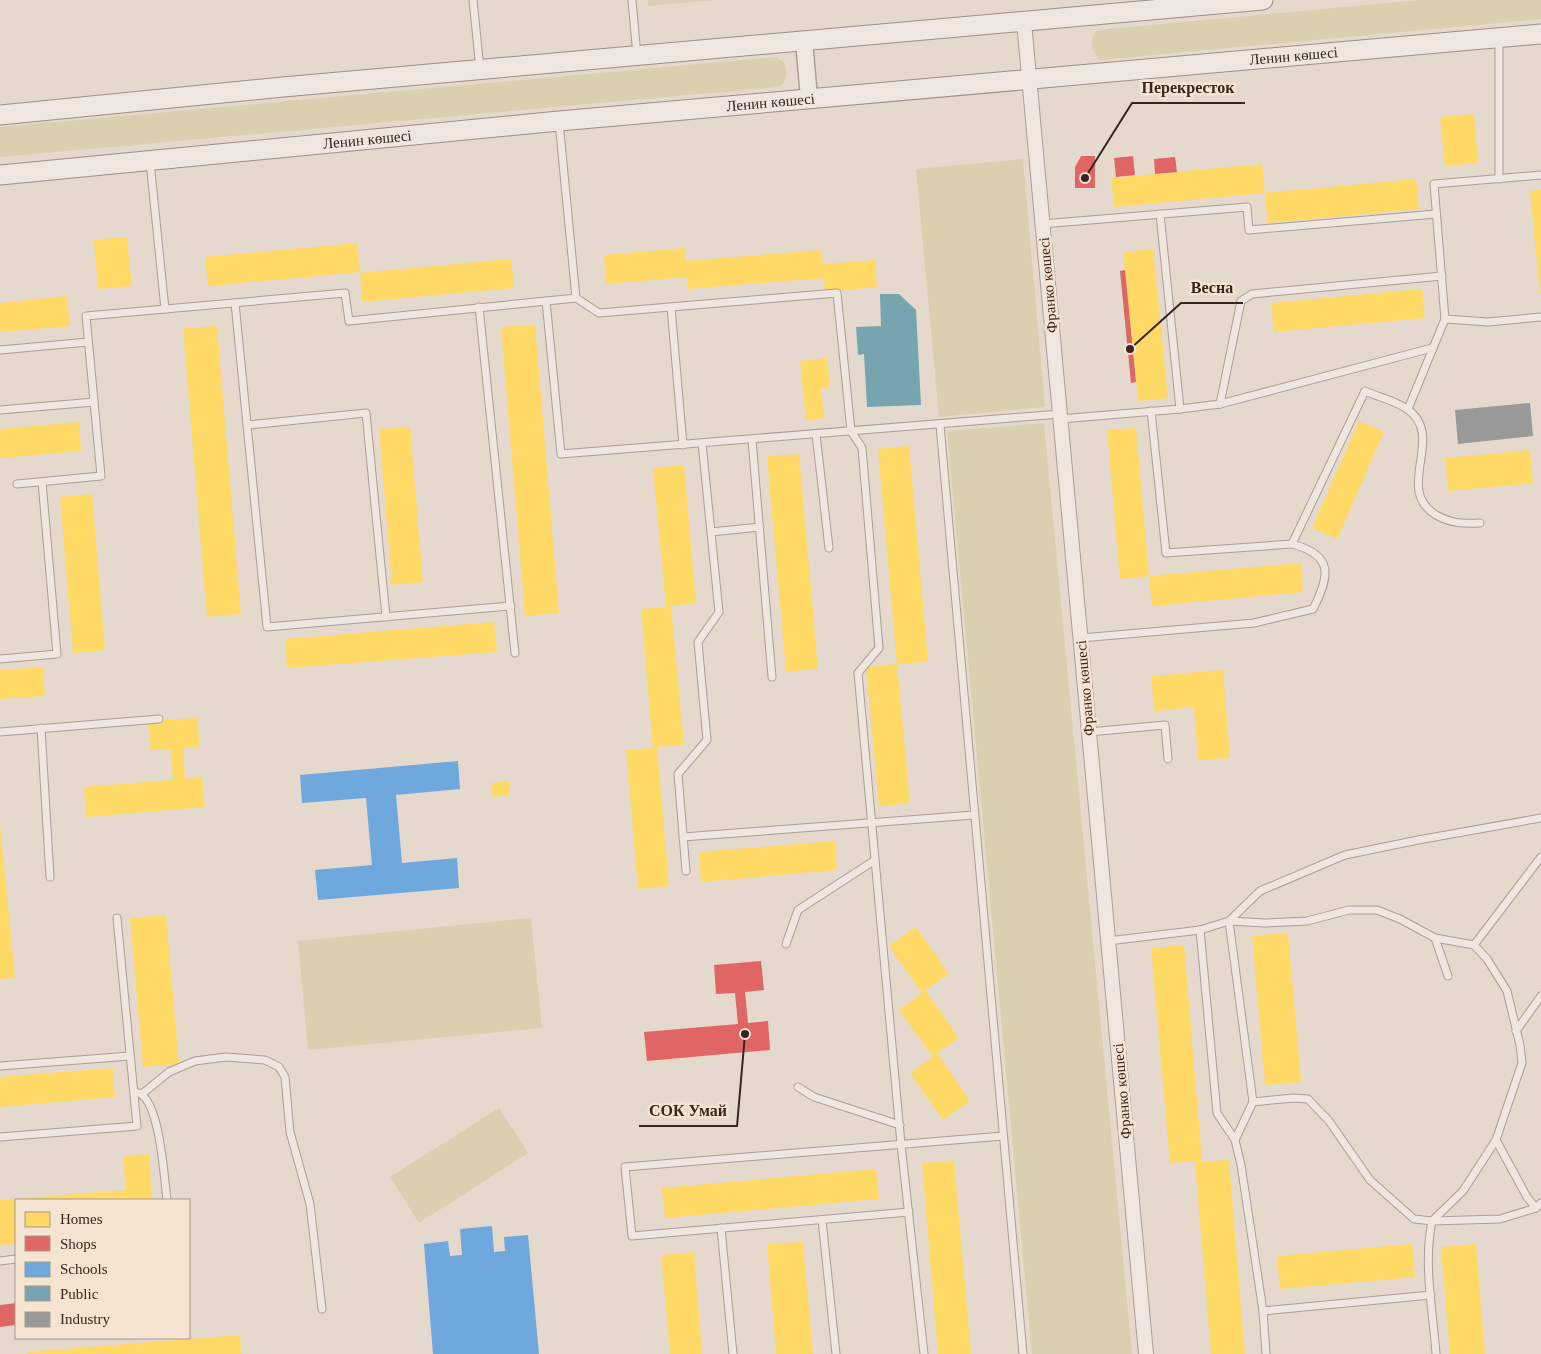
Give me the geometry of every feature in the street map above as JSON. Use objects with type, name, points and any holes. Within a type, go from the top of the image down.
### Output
[{"type":"main road","points":[[0,116],[283,87],[481,71],[1263,0]]},
{"type":"main road","name":"Ленин көшесі","points":[[0,175],[150,159],[809,98],[1541,34]]},
{"type":"street","name":"Франко көшесі","points":[[1024,22],[1146,1354]]},
{"type":"street","points":[[804,41],[809,98]]},
{"type":"lane","points":[[474,0],[481,71]]},
{"type":"lane","points":[[632,0],[637,56]]},
{"type":"lane","points":[[1499,38],[1499,178]]},
{"type":"lane","points":[[559,121],[576,298]]},
{"type":"lane","points":[[150,159],[165,310]]},
{"type":"lane","points":[[1408,409],[1445,319],[1434,184],[1541,175]]},
{"type":"lane","points":[[1042,224],[1247,207],[1249,230],[1436,214]]},
{"type":"lane","points":[[1160,214],[1180,408]]},
{"type":"lane","points":[[1220,404],[1241,301],[1252,294],[1442,276]]},
{"type":"lane","points":[[17,484],[101,476],[86,316],[345,293],[349,321],[576,298],[599,313],[837,293],[851,431],[862,448],[879,648],[858,673],[901,1144],[924,1354]]},
{"type":"lane","points":[[546,301],[561,454],[851,431],[1151,411],[1220,404],[1432,348]]},
{"type":"lane","points":[[235,303],[267,627],[511,606]]},
{"type":"lane","points":[[671,307],[683,445]]},
{"type":"lane","points":[[479,308],[516,653]]},
{"type":"lane","points":[[1445,319],[1488,322],[1541,317]]},
{"type":"lane","points":[[0,350],[88,342]]},
{"type":"lane","points":[[1292,544],[1365,392],[1408,409],[1423,432],[1424,445],[1418,479],[1418,495],[1427,509],[1446,521],[1464,524],[1480,523]]},
{"type":"lane","points":[[0,410],[94,402]]},
{"type":"lane","points":[[1081,638],[1254,623],[1313,609],[1324,588],[1327,574],[1320,559],[1310,549],[1292,544],[1166,553],[1151,411]]},
{"type":"lane","points":[[248,425],[366,413],[386,617]]},
{"type":"lane","points":[[940,425],[1023,1354]]},
{"type":"lane","points":[[816,434],[829,548]]},
{"type":"lane","points":[[752,440],[772,677]]},
{"type":"lane","points":[[686,871],[678,774],[707,740],[698,642],[719,612],[702,443]]},
{"type":"lane","points":[[0,659],[57,654],[42,482]]},
{"type":"lane","points":[[711,532],[760,527]]},
{"type":"lane","points":[[0,732],[159,718]]},
{"type":"lane","points":[[1089,732],[1165,725],[1168,759]]},
{"type":"lane","points":[[41,728],[50,877]]},
{"type":"lane","points":[[683,837],[974,815]]},
{"type":"lane","points":[[1229,921],[1260,892],[1345,855],[1541,818]]},
{"type":"lane","points":[[1474,945],[1541,857]]},
{"type":"lane","points":[[786,944],[798,910],[874,860]]},
{"type":"lane","points":[[1108,941],[1200,930],[1229,921],[1265,923],[1307,921],[1349,910],[1377,910],[1400,919],[1435,938],[1474,945],[1487,959],[1507,991],[1522,1063],[1496,1140],[1463,1191],[1432,1221],[1428,1238],[1436,1354]]},
{"type":"lane","points":[[0,1137],[137,1126],[117,918]]},
{"type":"lane","points":[[1229,921],[1253,1102],[1235,1140]]},
{"type":"lane","points":[[1200,930],[1217,1113],[1235,1140],[1241,1165],[1263,1311],[1266,1354]]},
{"type":"lane","points":[[1435,938],[1448,976]]},
{"type":"lane","points":[[1516,1030],[1541,996]]},
{"type":"lane","points":[[0,1066],[130,1056]]},
{"type":"lane","points":[[142,1094],[169,1072],[195,1061],[226,1057],[264,1060],[279,1067],[285,1078],[290,1132],[310,1204],[322,1309]]},
{"type":"lane","points":[[798,1087],[814,1096],[900,1125]]},
{"type":"lane","points":[[133,1091],[142,1094],[148,1099],[156,1118],[167,1199]]},
{"type":"lane","points":[[1253,1102],[1293,1098],[1308,1099],[1329,1122],[1370,1180],[1414,1219],[1432,1221],[1500,1219],[1538,1206],[1528,1197],[1496,1140]]},
{"type":"lane","points":[[909,1212],[632,1236],[625,1167],[1003,1136]]},
{"type":"lane","points":[[822,1220],[836,1354]]},
{"type":"lane","points":[[721,1228],[733,1354]]},
{"type":"lane","points":[[0,1261],[15,1259]]},
{"type":"lane","points":[[1263,1311],[1431,1295]]},
{"type":"shaded area","points":[[648,0],[714,0],[648,6]]},
{"type":"shaded area","points":[[1419,0],[1541,0],[1541,19],[1100,60],[1094,53],[1092,45],[1097,30]]},
{"type":"shaded area","points":[[776,57],[784,62],[787,73],[786,79],[779,87],[0,157],[0,127]]},
{"type":"shaded area","points":[[1023,159],[1045,407],[939,417],[916,169]]},
{"type":"shaded area","points":[[1044,423],[1132,1354],[1032,1354],[947,431]]},
{"type":"shaded area","points":[[531,918],[542,1028],[308,1050],[298,941]]},
{"type":"shaded area","points":[[499,1108],[528,1153],[419,1223],[390,1177]]},
{"type":"building: Homes","points":[[1474,114],[1478,163],[1445,166],[1440,117]]},
{"type":"building: Homes","points":[[1262,164],[1265,193],[1114,207],[1111,178]]},
{"type":"building: Homes","points":[[1416,179],[1419,209],[1268,223],[1265,193]]},
{"type":"building: Homes","points":[[1541,190],[1541,294],[1540,294],[1530,191]]},
{"type":"building: Homes","points":[[127,237],[132,286],[98,289],[94,240]]},
{"type":"building: Homes","points":[[357,243],[360,272],[208,286],[205,257]]},
{"type":"building: Homes","points":[[685,248],[686,261],[821,250],[823,264],[875,260],[877,287],[825,292],[824,278],[688,289],[687,277],[606,284],[604,255]]},
{"type":"building: Homes","points":[[1153,249],[1168,398],[1138,401],[1123,252]]},
{"type":"building: Homes","points":[[511,259],[514,288],[362,302],[360,273]]},
{"type":"building: Homes","points":[[1422,289],[1425,318],[1274,332],[1271,303]]},
{"type":"building: Homes","points":[[67,296],[70,326],[0,332],[0,303]]},
{"type":"building: Homes","points":[[535,325],[559,613],[525,616],[501,327]]},
{"type":"building: Homes","points":[[217,326],[241,614],[207,617],[183,328]]},
{"type":"building: Homes","points":[[827,358],[830,387],[821,388],[824,418],[806,420],[800,361]]},
{"type":"building: Homes","points":[[1359,421],[1384,432],[1337,539],[1312,528]]},
{"type":"building: Homes","points":[[79,422],[81,451],[0,458],[0,429]]},
{"type":"building: Homes","points":[[410,427],[423,582],[392,585],[379,429]]},
{"type":"building: Homes","points":[[1136,428],[1149,576],[1120,579],[1107,430]]},
{"type":"building: Homes","points":[[909,446],[928,662],[897,664],[878,449]]},
{"type":"building: Homes","points":[[1530,450],[1533,483],[1448,491],[1445,458]]},
{"type":"building: Homes","points":[[799,454],[818,669],[786,672],[767,456]]},
{"type":"building: Homes","points":[[684,465],[696,603],[671,606],[684,745],[657,747],[669,886],[638,889],[626,750],[653,748],[641,609],[666,607],[653,468]]},
{"type":"building: Homes","points":[[92,494],[105,650],[73,653],[60,497]]},
{"type":"building: Homes","points":[[1301,563],[1303,592],[1152,606],[1149,576]]},
{"type":"building: Homes","points":[[494,622],[497,652],[287,668],[285,639]]},
{"type":"building: Homes","points":[[897,664],[910,803],[879,806],[866,667]]},
{"type":"building: Homes","points":[[43,667],[45,696],[0,699],[0,670]]},
{"type":"building: Homes","points":[[1223,670],[1230,758],[1198,760],[1194,707],[1154,711],[1151,676]]},
{"type":"building: Homes","points":[[197,718],[200,747],[183,748],[185,779],[202,777],[205,807],[86,817],[84,787],[173,780],[171,749],[150,750],[148,721]]},
{"type":"building: Homes","points":[[509,781],[510,795],[492,797],[491,783]]},
{"type":"building: Homes","points":[[0,823],[15,978],[0,979]]},
{"type":"building: Homes","points":[[835,841],[837,870],[701,882],[699,852]]},
{"type":"building: Homes","points":[[166,915],[179,1064],[143,1067],[130,918]]},
{"type":"building: Homes","points":[[916,927],[949,974],[925,990],[959,1038],[937,1053],[970,1101],[943,1120],[910,1073],[933,1057],[899,1010],[922,993],[889,946]]},
{"type":"building: Homes","points":[[1288,933],[1301,1082],[1265,1085],[1252,936]]},
{"type":"building: Homes","points":[[1184,945],[1202,1161],[1170,1163],[1151,948]]},
{"type":"building: Homes","points":[[113,1068],[115,1097],[0,1107],[0,1077]]},
{"type":"building: Homes","points":[[149,1154],[152,1199],[15,1199],[15,1244],[0,1245],[0,1200],[126,1190],[123,1156]]},
{"type":"building: Homes","points":[[1229,1160],[1245,1354],[1211,1354],[1195,1162]]},
{"type":"building: Homes","points":[[954,1161],[971,1354],[938,1354],[922,1163]]},
{"type":"building: Homes","points":[[876,1169],[879,1199],[665,1218],[662,1188]]},
{"type":"building: Homes","points":[[803,1242],[813,1354],[776,1354],[767,1244]]},
{"type":"building: Homes","points":[[1412,1244],[1415,1277],[1280,1289],[1277,1256]]},
{"type":"building: Homes","points":[[1476,1244],[1485,1354],[1450,1354],[1441,1247]]},
{"type":"building: Homes","points":[[694,1252],[702,1354],[670,1354],[661,1255]]},
{"type":"building: Homes","points":[[240,1335],[241,1354],[27,1354],[27,1352]]},
{"type":"building: Shops","points":[[1081,156],[1095,156],[1095,188],[1075,188],[1075,167]]},
{"type":"building: Shops","points":[[1133,156],[1135,175],[1116,177],[1114,158]]},
{"type":"building: Shops","points":[[1175,157],[1177,172],[1155,174],[1154,159]]},
{"type":"building: Shops","points":[[1125,270],[1136,382],[1131,383],[1120,271]]},
{"type":"building: Shops","points":[[761,961],[764,990],[745,992],[748,1023],[768,1021],[770,1050],[647,1061],[644,1032],[738,1024],[735,993],[716,994],[714,965]]},
{"type":"building: Shops","points":[[15,1303],[15,1325],[0,1327],[0,1305]]},
{"type":"building: Schools","points":[[458,761],[460,789],[396,795],[402,863],[457,858],[459,888],[318,900],[315,870],[372,865],[366,798],[302,803],[300,775]]},
{"type":"building: Schools","points":[[492,1226],[494,1252],[505,1251],[504,1237],[528,1235],[539,1354],[433,1354],[424,1244],[448,1241],[450,1256],[462,1255],[460,1229]]},
{"type":"building: Public","points":[[880,294],[899,294],[916,310],[921,405],[867,407],[864,354],[858,355],[856,327],[881,326]]},
{"type":"building: Industry","points":[[1530,403],[1533,436],[1458,444],[1455,410]]},
{"type":"place","name":"Перекресток","points":[[1085,178]]},
{"type":"place","name":"Весна","points":[[1130,349]]},
{"type":"place","name":"СОК Умай","points":[[745,1034]]}]
